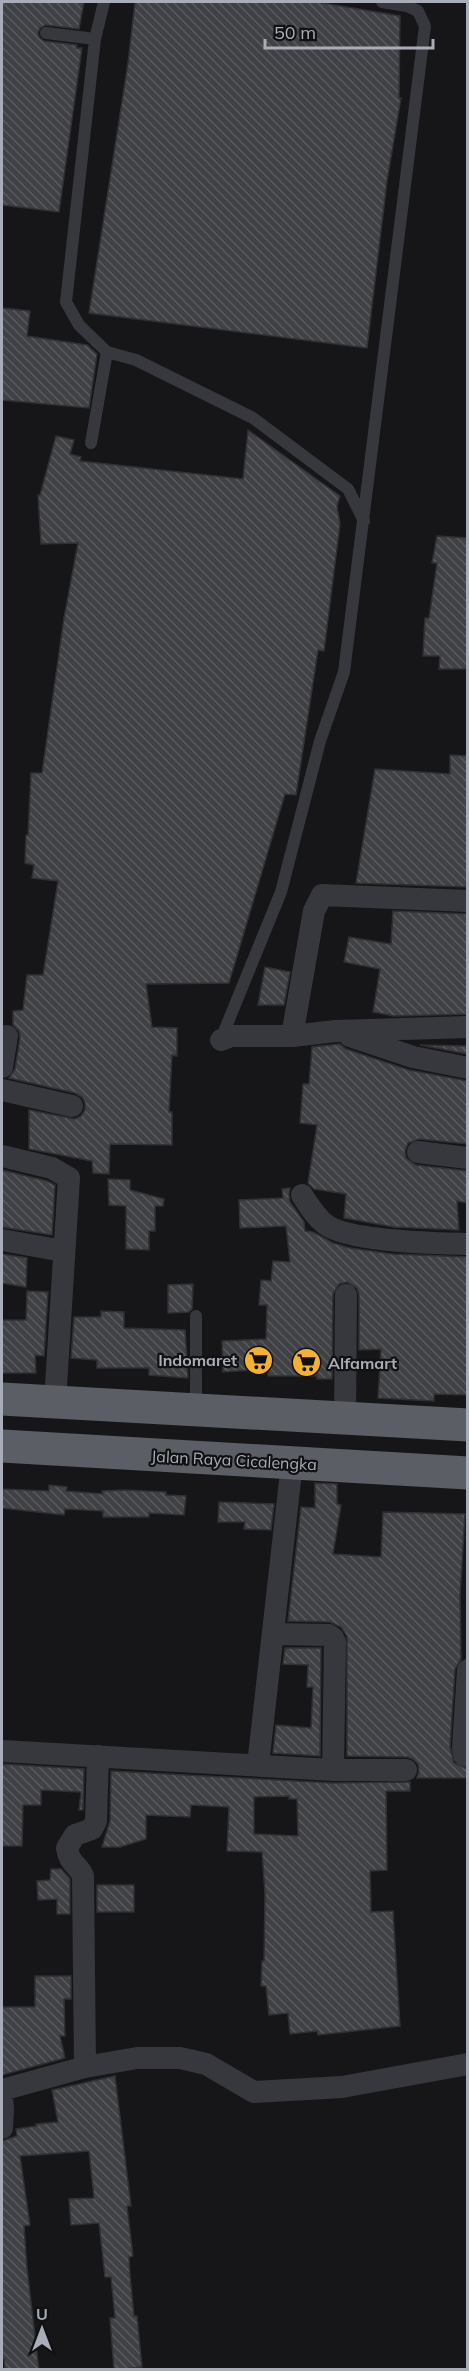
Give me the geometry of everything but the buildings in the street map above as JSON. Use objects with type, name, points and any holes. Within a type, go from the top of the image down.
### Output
[{"type":"highway","points":[[2,1399],[468,1425]]},
{"type":"highway","name":"Jalan Raya Cicalengka","points":[[2,1446],[468,1473]]},
{"type":"street","points":[[292,1036],[314,911],[322,895],[468,901]]},
{"type":"street","points":[[221,1040],[231,1036],[292,1036],[336,1031],[468,1027]]},
{"type":"street","points":[[336,1031],[413,1057],[468,1068]]},
{"type":"street","points":[[2,1067],[7,1036]]},
{"type":"street","points":[[2,1090],[72,1106]]},
{"type":"street","points":[[418,1152],[468,1158]]},
{"type":"street","points":[[2,1156],[52,1168],[69,1178],[55,1402]]},
{"type":"street","points":[[302,1195],[314,1214],[326,1225],[346,1235],[468,1244]]},
{"type":"street","points":[[2,1240],[63,1251]]},
{"type":"street","points":[[345,1418],[346,1295]]},
{"type":"street","points":[[258,1764],[292,1463]]},
{"type":"street","points":[[273,1634],[329,1635],[335,1642],[333,1770]]},
{"type":"street","points":[[468,1670],[463,1748],[464,1755],[468,1756]]},
{"type":"street","points":[[2,1751],[333,1770],[406,1770]]},
{"type":"street","points":[[85,2067],[83,1876],[72,1863],[67,1848],[75,1835],[92,1829],[96,1821],[98,1756]]},
{"type":"street","points":[[2,2090],[85,2067],[137,2058],[180,2058],[206,2064],[254,2092],[342,2087],[468,2064]]},
{"type":"street","points":[[2,2098],[2,2128]]},
{"type":"lane","points":[[104,2],[95,39],[66,303],[79,325],[106,352],[136,360],[253,418],[348,489],[364,521]]},
{"type":"lane","points":[[221,1040],[280,892],[320,741],[344,672],[425,26],[418,10],[382,2]]},
{"type":"lane","points":[[46,33],[95,39]]},
{"type":"lane","points":[[90,443],[106,352]]},
{"type":"lane","points":[[196,1316],[196,1410]]},
{"type":"place","name":"Indomaret","points":[[258,1360]]},
{"type":"place","name":"Alfamart","points":[[307,1363]]}]
